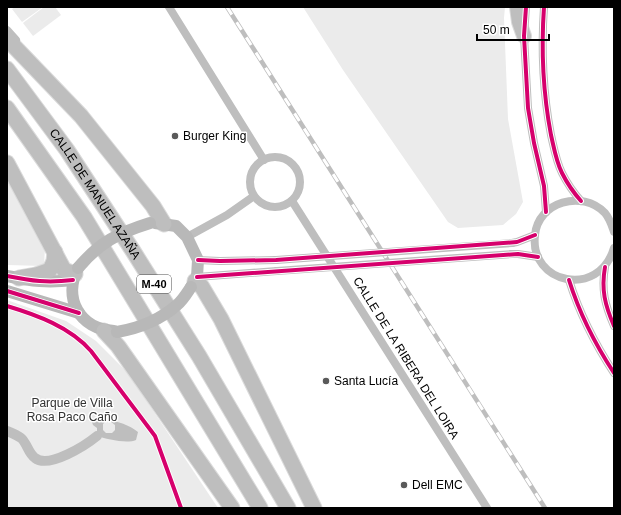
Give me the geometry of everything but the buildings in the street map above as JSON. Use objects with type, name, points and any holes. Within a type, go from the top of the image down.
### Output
[{"type":"highway","points":[[517,7],[518,22],[524,36]]},
{"type":"highway","points":[[7,40],[81,116],[153,206],[157,223]]},
{"type":"highway","name":"CALLE DE MANUEL AZAÑA","points":[[7,69],[67,150],[133,251],[199,356],[288,508]]},
{"type":"highway","name":"CALLE DE MANUEL AZAÑA","points":[[7,108],[84,217],[260,508]]},
{"type":"highway","points":[[7,163],[64,270],[75,274]]},
{"type":"highway","points":[[13,277],[36,275],[50,270],[54,261],[55,252]]},
{"type":"highway","points":[[195,282],[202,287],[221,319],[314,508]]},
{"type":"highway","points":[[111,331],[118,346],[232,508]]},
{"type":"main road","points":[[7,291],[79,314],[91,324],[111,331],[138,328],[160,318],[178,304],[195,282],[198,260],[187,237],[176,226],[157,223],[129,230],[110,238],[90,254],[75,274],[72,298],[79,314]]},
{"type":"main road","points":[[13,277],[36,282],[52,282],[75,274]]},
{"type":"street","points":[[169,7],[264,160]]},
{"type":"street","points":[[526,7],[524,36],[528,108],[544,186],[546,212]]},
{"type":"street","points":[[544,7],[544,85],[548,119],[556,158],[572,190],[581,201]]},
{"type":"street","points":[[7,30],[81,116]]},
{"type":"street","points":[[271,158],[285,159],[296,168],[301,182],[300,189],[297,196],[286,205],[279,207],[265,206],[254,196],[250,183],[251,176],[254,170],[264,160],[271,158]]},
{"type":"street","points":[[187,237],[227,215],[254,196]]},
{"type":"street","name":"CALLE DE LA RIBERA DEL LOIRA","points":[[292,201],[487,508]]},
{"type":"street","points":[[614,232],[611,223],[605,214],[590,203],[581,201],[566,201],[559,203],[546,212],[537,226],[535,235],[535,246],[538,256],[545,267],[554,274],[569,280],[589,278],[597,273],[605,267],[614,248]]},
{"type":"street","points":[[198,260],[276,260],[512,243],[535,235]]},
{"type":"street","points":[[195,282],[277,271],[512,254],[538,256]]},
{"type":"street","points":[[605,267],[602,280],[604,300],[614,326]]},
{"type":"street","points":[[569,280],[579,308],[614,373]]},
{"type":"green space","points":[[15,7],[43,7],[22,22],[12,9]]},
{"type":"green space","points":[[44,7],[55,7],[61,15],[33,36],[23,23]]},
{"type":"green space","points":[[303,7],[505,7],[504,18],[508,119],[523,202],[516,214],[503,225],[458,228],[448,222],[343,70]]},
{"type":"green space","points":[[7,176],[45,247],[44,266],[7,265]]},
{"type":"green space","name":"Parque de Villa Rosa Paco Caño","points":[[7,300],[66,321],[96,341],[128,373],[218,508],[7,508]]},
{"type":"shaded area","points":[[97,417],[127,425],[138,432],[136,440],[111,440],[97,436],[97,428],[93,425],[93,419]],"holes":[[[106,421],[110,421],[115,425],[115,430],[112,433],[106,433],[103,430],[103,424]]]},
{"type":"waterway","points":[[7,431],[21,438],[33,456],[41,461],[58,458],[76,450],[97,436]]},
{"type":"railway","points":[[227,7],[545,508]]},
{"type":"cycle path","points":[[526,7],[524,36],[528,108],[544,186],[546,212]]},
{"type":"cycle path","points":[[544,7],[543,71],[551,135],[555,154],[564,177],[581,201]]},
{"type":"cycle path","points":[[198,260],[276,260],[517,242],[535,235]]},
{"type":"cycle path","points":[[197,277],[518,254],[538,257]]},
{"type":"cycle path","points":[[605,267],[603,283],[605,297],[608,311],[614,326]]},
{"type":"cycle path","points":[[7,276],[40,281],[73,280]]},
{"type":"cycle path","points":[[569,280],[588,328],[614,373]]},
{"type":"cycle path","points":[[7,291],[79,313]]},
{"type":"cycle path","points":[[7,306],[30,313],[52,323],[73,335],[91,351],[155,436],[181,508]]},
{"type":"place","name":"Burger King","points":[[175,136]]},
{"type":"place","name":"Santa Lucía","points":[[326,381]]},
{"type":"place","name":"Dell EMC","points":[[404,485]]}]
